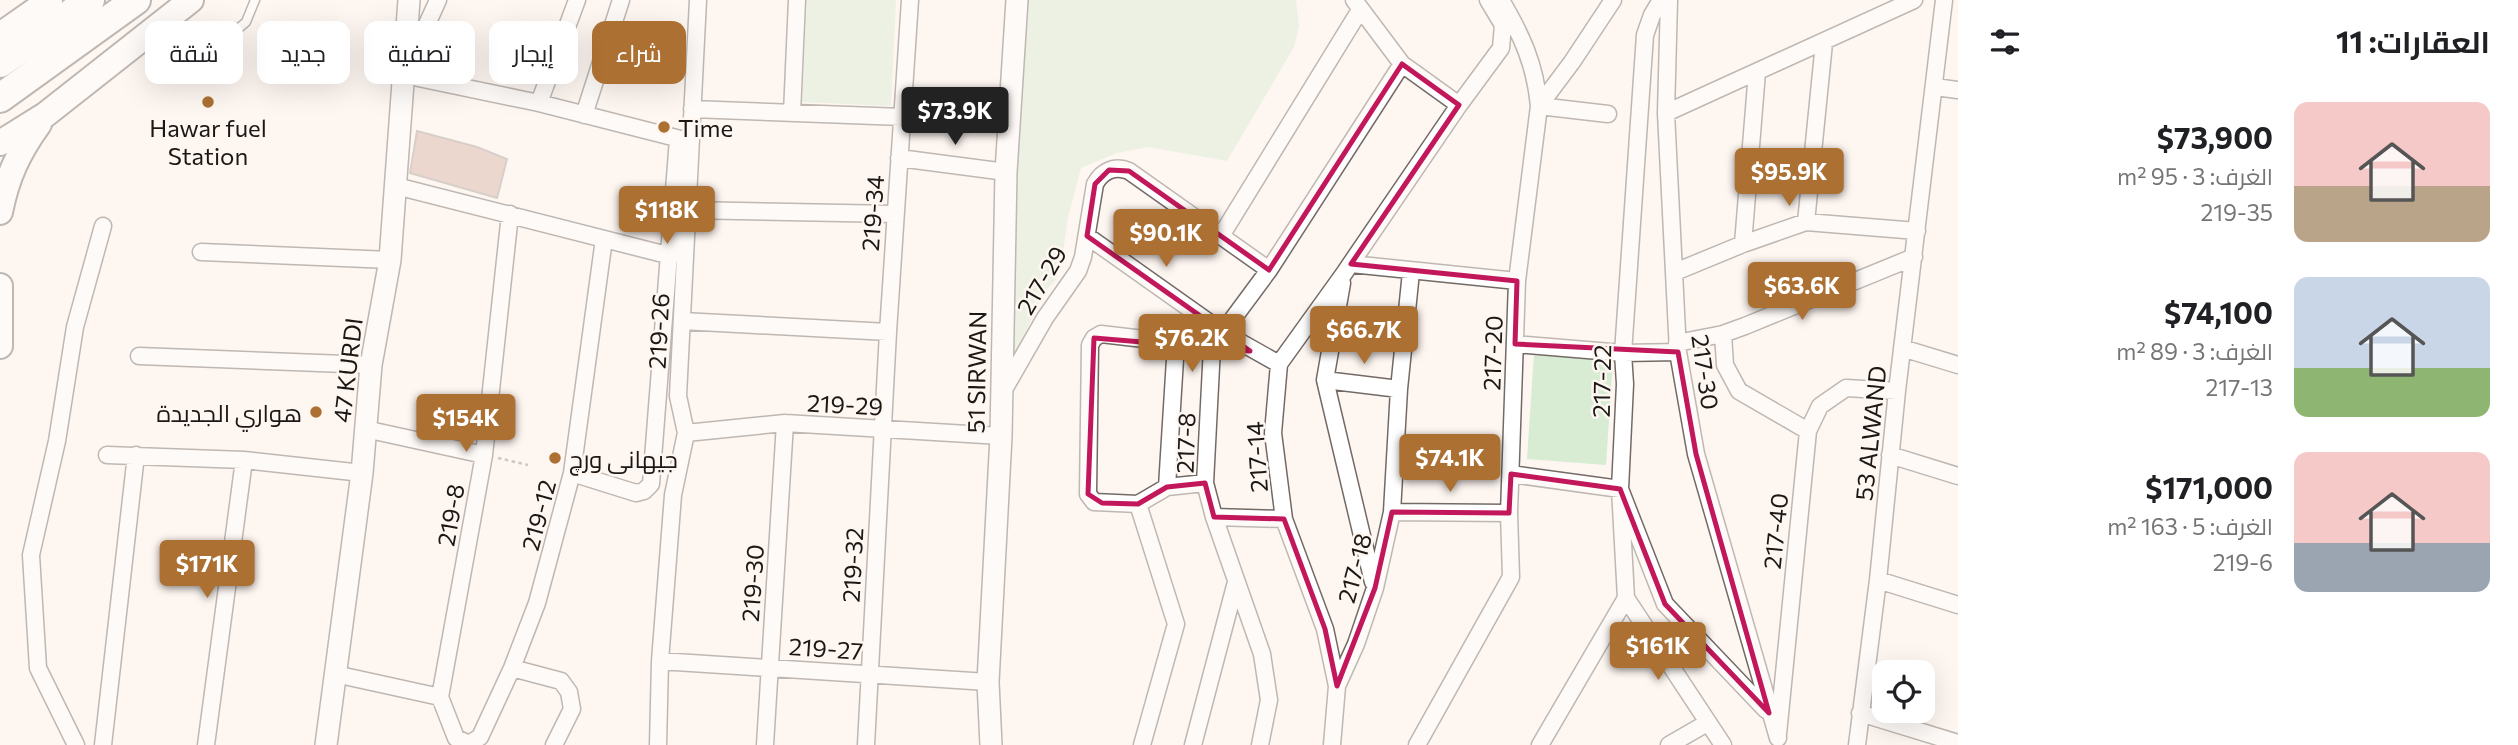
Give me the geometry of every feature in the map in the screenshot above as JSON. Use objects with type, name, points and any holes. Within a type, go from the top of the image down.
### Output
[{"type":"highway","points":[[0,63],[90,0]]},
{"type":"highway","points":[[0,98],[136,0]]},
{"type":"main road","points":[[2,34],[33,0]]},
{"type":"main road","points":[[2,34],[50,0]]},
{"type":"main road","points":[[165,21],[191,0]]},
{"type":"main road","name":"47 KURDI","points":[[408,21],[409,0]]},
{"type":"main road","name":"51 SIRWAN","points":[[991,745],[988,682],[1002,436],[1006,172],[1017,0]]},
{"type":"main road","points":[[0,143],[45,115],[145,36]]},
{"type":"main road","name":"47 KURDI","points":[[326,745],[362,473],[371,365],[390,260],[403,84]]},
{"type":"main road","points":[[0,212],[7,181],[23,146],[45,115]]},
{"type":"main road","points":[[0,286],[0,346]]},
{"type":"street","points":[[428,21],[438,0]]},
{"type":"street","points":[[539,103],[577,0]]},
{"type":"street","points":[[584,115],[621,0]]},
{"type":"street","name":"219-26","points":[[658,745],[660,661],[673,495],[686,433],[678,396],[687,211],[685,141],[692,109],[698,0]]},
{"type":"street","points":[[792,113],[797,0]]},
{"type":"street","name":"219-34","points":[[882,429],[910,0]]},
{"type":"street","points":[[1087,236],[1224,333],[1279,364],[1501,48],[1503,25],[1488,0]]},
{"type":"street","name":"217-20","points":[[1417,745],[1511,577],[1509,513],[1517,282],[1539,106],[1537,79],[1529,54],[1501,0]]},
{"type":"street","points":[[1539,106],[1613,0]]},
{"type":"street","name":"217-22","points":[[1626,598],[1620,489],[1625,384],[1623,353],[1645,35],[1661,0]]},
{"type":"street","name":"217-30","points":[[1669,0],[1666,113],[1678,348],[1696,454],[1774,714],[1777,741]]},
{"type":"street","points":[[1666,113],[1914,0]]},
{"type":"street","name":"53 ALWAND","points":[[1857,745],[1944,0]]},
{"type":"street","points":[[1221,236],[1357,5],[1402,64],[1459,105]]},
{"type":"street","points":[[1806,222],[1824,43]]},
{"type":"street","points":[[1205,483],[1167,487],[1138,504],[1094,502],[1088,494],[1090,345],[1094,338],[1101,334],[1212,347],[1269,270],[1402,64]]},
{"type":"street","points":[[1743,244],[1757,72]]},
{"type":"street","points":[[447,84],[539,103],[685,141],[671,256],[651,484],[644,491],[636,493],[572,473]]},
{"type":"street","points":[[1935,87],[1958,90]]},
{"type":"street","points":[[1539,106],[1608,114]]},
{"type":"street","points":[[692,109],[902,117]]},
{"type":"street","points":[[899,159],[1006,172]]},
{"type":"street","name":"217-29","points":[[1002,393],[1051,308],[1078,271],[1087,236],[1095,184],[1099,176],[1120,167],[1269,270]]},
{"type":"street","points":[[396,186],[671,256]]},
{"type":"street","points":[[687,211],[895,214]]},
{"type":"street","name":"219-8","points":[[440,697],[484,455],[510,214]]},
{"type":"street","points":[[1675,272],[1806,222],[1917,231]]},
{"type":"street","points":[[76,745],[38,668],[31,555],[57,441],[75,327],[103,226]]},
{"type":"street","name":"219-12","points":[[469,744],[480,737],[512,668],[537,603],[572,473],[604,239]]},
{"type":"street","points":[[201,252],[390,260]]},
{"type":"street","points":[[1515,345],[1623,353],[1678,348],[1723,334],[1914,257]]},
{"type":"street","points":[[1347,270],[1411,272],[1517,282]]},
{"type":"street","points":[[1347,270],[1325,380],[1375,588]]},
{"type":"street","name":"217-18","points":[[1332,745],[1336,686],[1356,644],[1375,588],[1392,512],[1399,389],[1411,272]]},
{"type":"street","points":[[682,321],[888,331]]},
{"type":"street","points":[[1723,334],[1725,365],[1739,391],[1808,431]]},
{"type":"street","points":[[1167,487],[1176,344]]},
{"type":"street","name":"217-8","points":[[1212,347],[1205,483],[1214,517],[1262,654],[1269,700],[1260,745]]},
{"type":"street","points":[[1902,348],[1958,365]]},
{"type":"street","points":[[139,356],[371,365]]},
{"type":"street","name":"217-14","points":[[1279,364],[1273,433],[1284,519],[1325,629],[1336,686]]},
{"type":"street","points":[[1325,380],[1399,389]]},
{"type":"street","name":"217-40","points":[[1774,714],[1808,431],[1820,406],[1846,388],[1897,391]]},
{"type":"street","name":"219-29","points":[[686,433],[785,424],[1002,436]]},
{"type":"street","name":"219-30","points":[[765,745],[785,424]]},
{"type":"street","points":[[365,429],[484,455]]},
{"type":"street","name":"219-32","points":[[866,745],[882,429]]},
{"type":"street","points":[[107,455],[244,460],[362,473]]},
{"type":"street","points":[[103,745],[136,455]]},
{"type":"street","points":[[1890,455],[1958,476]]},
{"type":"street","points":[[206,745],[244,460]]},
{"type":"street","points":[[1511,474],[1620,489],[1665,604],[1774,714]]},
{"type":"street","points":[[1138,504],[1176,624],[1142,745]]},
{"type":"street","points":[[1392,512],[1509,513]]},
{"type":"street","points":[[1214,517],[1284,519]]},
{"type":"street","points":[[1878,580],[1958,605]]},
{"type":"street","points":[[1193,745],[1236,582]]},
{"type":"street","points":[[1540,745],[1626,598],[1723,745]]},
{"type":"street","name":"219-27","points":[[660,661],[988,682]]},
{"type":"street","points":[[512,668],[561,681],[569,692],[572,709],[554,745]]},
{"type":"street","points":[[335,674],[440,697],[456,738],[469,744]]},
{"type":"street","points":[[1860,713],[1958,743]]},
{"type":"street","points":[[1669,745],[1707,723]]},
{"type":"lane","points":[[243,25],[255,0]]},
{"type":"path","points":[[484,455],[528,465]]},
{"type":"highlighted area","points":[[1402,64],[1459,105],[1351,264],[1517,281],[1515,344],[1678,352],[1696,454],[1769,713],[1665,604],[1620,489],[1511,474],[1509,513],[1392,512],[1375,588],[1337,686],[1325,629],[1284,519],[1214,517],[1205,483],[1167,487],[1138,504],[1102,503],[1088,494],[1094,338],[1250,351],[1087,236],[1095,184],[1109,170],[1129,171],[1269,270]]},
{"type":"green space","points":[[807,0],[896,0],[891,106],[802,102]]},
{"type":"green space","points":[[1015,0],[1296,0],[1299,26],[1294,47],[1227,161],[1148,147],[1117,153],[1081,168],[1056,280],[1044,292],[1017,352],[1005,355]]},
{"type":"green space","points":[[1534,354],[1613,359],[1606,465],[1527,459]]},
{"type":"building","points":[[417,131],[477,147],[507,159],[497,198],[410,173]]},
{"type":"place","name":"Hawar fuel Station","points":[[208,102]]},
{"type":"place","name":"Time","points":[[664,127]]},
{"type":"place","name":"هواري الجديدة","points":[[316,412]]},
{"type":"place","name":"جیهانی ورچ","points":[[555,458]]}]
